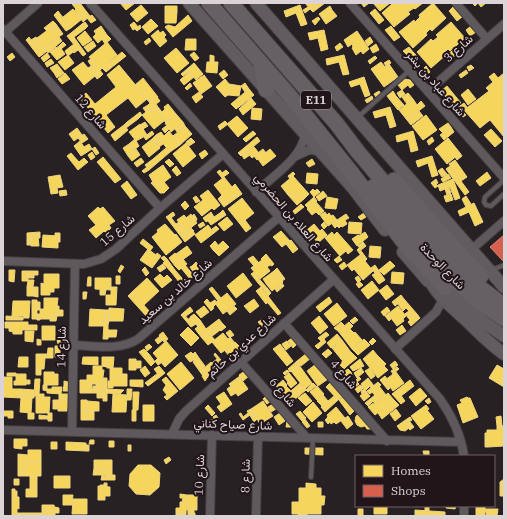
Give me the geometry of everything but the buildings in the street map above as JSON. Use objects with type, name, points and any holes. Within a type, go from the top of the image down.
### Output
[{"type":"highway","name":"E11","points":[[209,3],[289,95],[393,202]]},
{"type":"highway","name":"E11","points":[[231,3],[336,123],[393,202]]},
{"type":"highway","points":[[261,63],[266,90]]},
{"type":"highway","points":[[289,95],[351,172],[440,290]]},
{"type":"highway","points":[[336,123],[401,187],[470,265],[504,294]]},
{"type":"highway","name":"شارع الوحدة","points":[[393,202],[460,270],[504,306]]},
{"type":"highway","name":"شارع الوحدة","points":[[393,202],[455,280],[476,299],[504,319]]},
{"type":"street","points":[[4,31],[38,3]]},
{"type":"street","name":"شارع العلاء بن الحضرمي","points":[[90,3],[440,398],[452,419],[462,442],[464,455]]},
{"type":"street","points":[[189,3],[353,188],[426,280],[504,336]]},
{"type":"street","points":[[256,3],[504,287]]},
{"type":"street","name":"شارع عباد بن بشر","points":[[350,3],[504,179]]},
{"type":"street","points":[[456,3],[487,39]]},
{"type":"street","name":"شارع 3","points":[[428,91],[504,24]]},
{"type":"street","name":"شارع 12","points":[[4,31],[160,208]]},
{"type":"street","points":[[256,192],[296,156],[302,147],[306,134]]},
{"type":"street","points":[[296,156],[309,150],[320,151]]},
{"type":"street","name":"شارع 15","points":[[3,261],[75,264],[93,263],[109,254],[223,154]]},
{"type":"street","name":"شارع خالد بن سعيد","points":[[73,345],[122,346],[131,344],[138,340],[279,217]]},
{"type":"street","points":[[471,250],[504,221]]},
{"type":"street","name":"شارع 14","points":[[72,431],[75,264]]},
{"type":"street","name":"شارع عدي بن حاتم","points":[[172,434],[176,424],[186,411],[334,279]]},
{"type":"street","points":[[440,290],[454,309],[504,354]]},
{"type":"street","points":[[395,349],[436,312],[441,303],[440,290]]},
{"type":"street","points":[[436,312],[445,309],[454,309]]},
{"type":"street","name":"شارع 4","points":[[284,323],[387,440]]},
{"type":"street","name":"شارع 6","points":[[241,362],[310,438]]},
{"type":"street","name":"شارع صياح كناني","points":[[3,430],[462,442]]},
{"type":"street","name":"شارع 10","points":[[210,516],[212,435]]},
{"type":"street","name":"شارع 8","points":[[256,516],[258,437]]},
{"type":"lane","points":[[357,118],[410,71]]},
{"type":"lane","points":[[504,179],[485,196],[484,202],[486,205],[491,206],[504,194]]},
{"type":"lane","points":[[488,269],[504,266]]},
{"type":"lane","points":[[310,438],[312,477]]}]
